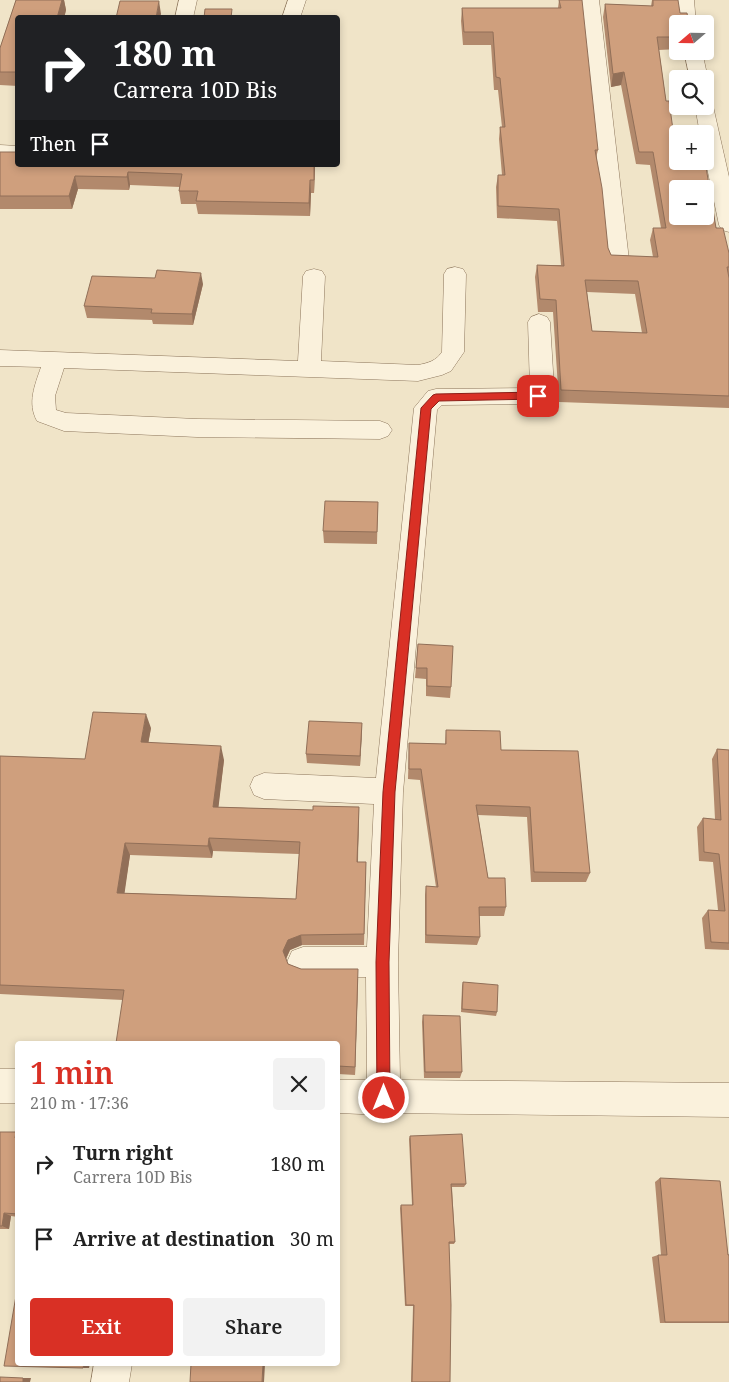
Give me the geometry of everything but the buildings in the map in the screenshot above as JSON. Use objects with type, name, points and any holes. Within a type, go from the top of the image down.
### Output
[{"type":"street","points":[[185,15],[188,0]]},
{"type":"street","points":[[292,15],[297,0]]},
{"type":"street","points":[[590,0],[618,260]]},
{"type":"street","points":[[685,0],[686,15]]},
{"type":"street","points":[[706,115],[729,226]]},
{"type":"street","points":[[0,151],[15,152]]},
{"type":"street","points":[[0,358],[418,373],[438,370],[450,358],[453,352],[455,274]]},
{"type":"street","points":[[309,370],[314,276]]},
{"type":"street","points":[[384,1098],[382,962],[389,792],[426,408],[436,397],[538,396],[542,388],[539,322]]},
{"type":"street","points":[[55,361],[43,396],[45,415],[64,422],[197,428],[380,430]]},
{"type":"street","points":[[264,786],[389,792]]},
{"type":"street","points":[[303,962],[382,962]]},
{"type":"street","points":[[0,1086],[15,1086]]},
{"type":"street","points":[[340,1096],[729,1100]]},
{"type":"street","points":[[110,1382],[113,1366]]},
{"type":"route","points":[[384,1098],[382,962],[389,792],[426,408],[436,397],[538,396]]}]
